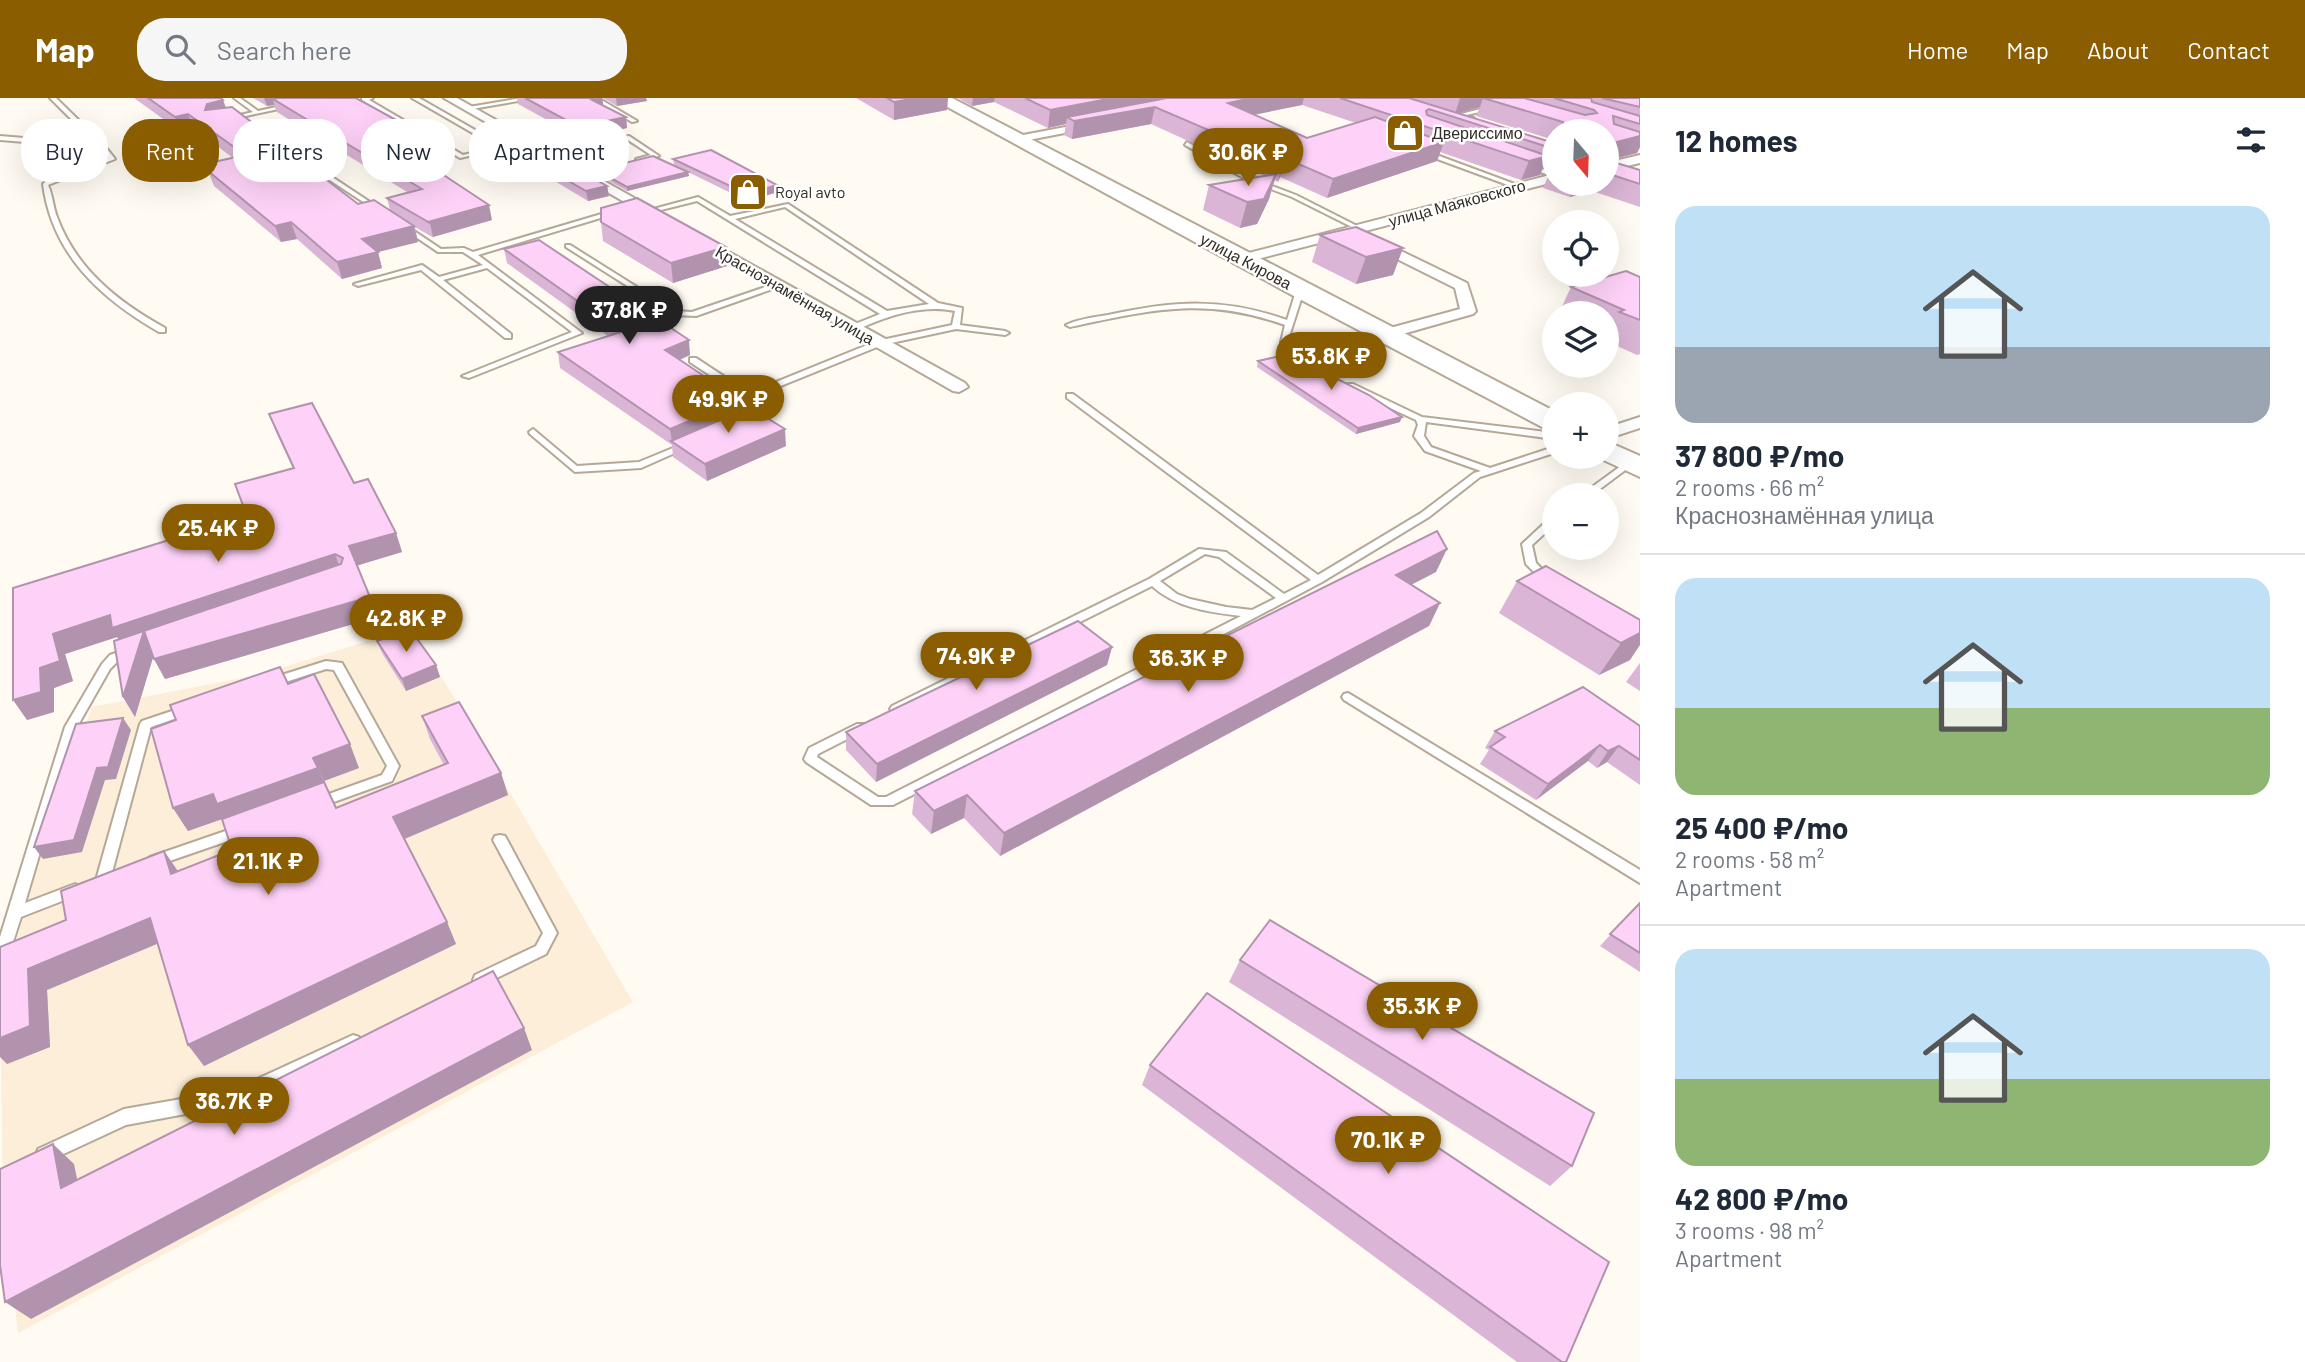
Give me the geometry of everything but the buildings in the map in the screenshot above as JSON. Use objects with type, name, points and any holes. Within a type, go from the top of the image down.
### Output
[{"type":"highway","name":"улица Кирова","points":[[939,98],[1542,416]]},
{"type":"highway","points":[[1440,119],[1481,127]]},
{"type":"highway","points":[[1529,148],[1542,152]]},
{"type":"street","name":"Краснознамённая улица","points":[[458,103],[487,119]]},
{"type":"street","points":[[1018,139],[1112,121]]},
{"type":"street","points":[[1619,169],[1640,159]]},
{"type":"street","name":"улица Маяковского","points":[[1242,259],[1542,180]]},
{"type":"street","name":"Краснознамённая улица","points":[[597,182],[959,387]]},
{"type":"street","points":[[1356,230],[1462,286],[1468,311],[1385,334]]},
{"type":"street","points":[[1619,429],[1640,422]]},
{"type":"lane","points":[[52,98],[74,119]]},
{"type":"lane","points":[[237,98],[257,113]]},
{"type":"lane","points":[[370,98],[363,99],[462,157],[469,155]]},
{"type":"lane","points":[[415,98],[469,129]]},
{"type":"lane","points":[[432,108],[458,103],[533,98]]},
{"type":"lane","points":[[594,98],[635,121]]},
{"type":"lane","points":[[227,119],[293,105]]},
{"type":"lane","points":[[1481,127],[1460,115],[1500,106]]},
{"type":"lane","points":[[231,110],[242,119]]},
{"type":"lane","points":[[0,138],[21,140]]},
{"type":"lane","points":[[629,139],[656,156],[629,162]]},
{"type":"lane","points":[[1187,144],[1249,179],[1294,196],[1356,230]]},
{"type":"lane","points":[[1415,149],[1518,187]]},
{"type":"lane","points":[[1515,162],[1542,172]]},
{"type":"lane","points":[[50,182],[45,185],[54,219],[97,287],[121,308],[162,330]]},
{"type":"lane","points":[[336,182],[382,213]]},
{"type":"lane","points":[[640,208],[698,199],[886,314]]},
{"type":"lane","points":[[729,218],[786,205],[936,305],[959,310],[956,327]]},
{"type":"lane","points":[[473,254],[620,211]]},
{"type":"lane","points":[[394,220],[440,251],[464,250],[473,254],[578,333],[466,376]]},
{"type":"lane","points":[[568,246],[673,313],[693,314],[780,285]]},
{"type":"lane","points":[[438,279],[490,265]]},
{"type":"lane","points":[[358,284],[422,267],[508,336]]},
{"type":"lane","points":[[1300,290],[1284,340],[1303,361],[1326,374]]},
{"type":"lane","points":[[853,328],[886,314],[936,305]]},
{"type":"lane","points":[[1070,326],[1122,314],[1191,305],[1234,307],[1288,323]]},
{"type":"lane","points":[[729,427],[748,396],[880,343],[956,327],[1006,333]]},
{"type":"lane","points":[[693,360],[748,396]]},
{"type":"lane","points":[[1338,381],[1420,419],[1542,434]]},
{"type":"lane","points":[[1070,396],[1318,580]]},
{"type":"lane","points":[[1420,419],[1422,425],[1419,436],[1429,449],[1488,470]]},
{"type":"lane","points":[[533,432],[575,469],[641,465],[704,438]]},
{"type":"lane","points":[[873,720],[813,751],[810,759],[876,802],[888,802],[1318,580],[1414,523],[1488,470],[1542,454]]},
{"type":"lane","points":[[1599,483],[1625,460]]},
{"type":"lane","points":[[1542,531],[1527,544],[1535,570],[1562,590]]},
{"type":"lane","points":[[885,714],[1153,581],[1203,551],[1222,554],[1283,598]]},
{"type":"lane","points":[[1153,581],[1162,591],[1196,605],[1253,614]]},
{"type":"lane","points":[[0,961],[71,727],[114,658],[142,648]]},
{"type":"lane","points":[[262,686],[326,665],[338,666],[393,765],[387,778],[309,806]]},
{"type":"lane","points":[[1348,697],[1640,877]]},
{"type":"lane","points":[[14,913],[110,878],[146,724],[198,707]]},
{"type":"lane","points":[[142,866],[258,824]]},
{"type":"lane","points":[[469,985],[541,950],[550,933],[499,840]]},
{"type":"lane","points":[[24,1166],[124,1117],[234,1097],[372,1032]]},
{"type":"shaded area","points":[[410,628],[452,694],[633,1002],[18,1333],[3,1206],[0,999],[45,841],[92,707],[262,674]]},
{"type":"place","name":"Двериссимо","points":[[1405,133]]},
{"type":"place","name":"Royal avto","points":[[748,192]]}]
